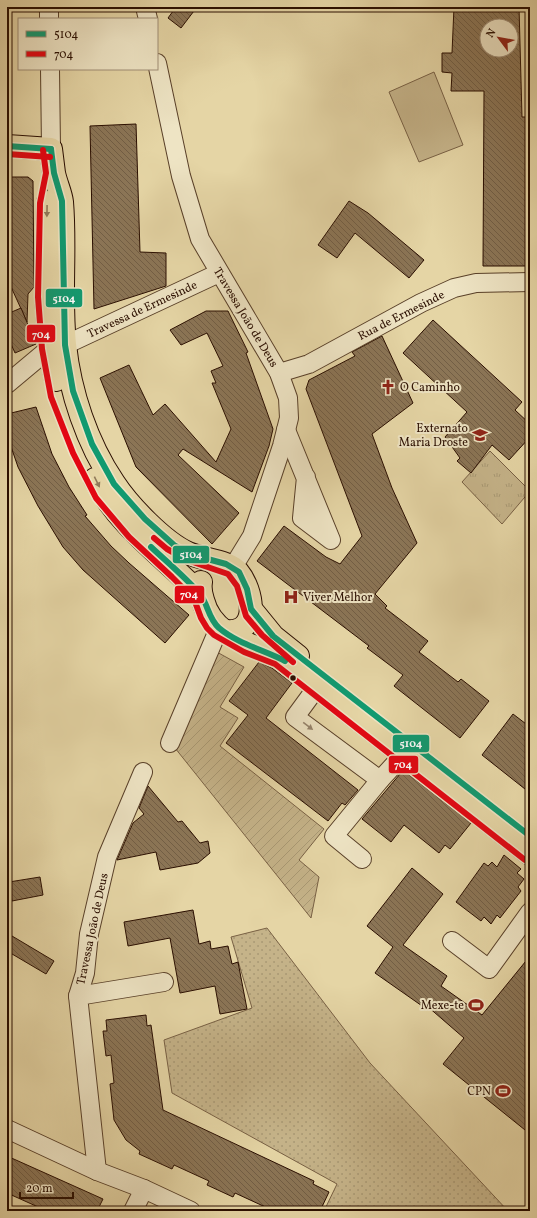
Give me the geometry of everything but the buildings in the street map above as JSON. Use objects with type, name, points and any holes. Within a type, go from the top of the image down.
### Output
[{"type":"main road","points":[[7,146],[51,149],[54,173],[48,203],[46,297],[58,347],[90,437],[114,484],[145,520],[174,546],[189,554],[225,565],[239,572],[247,589],[251,609],[247,624],[234,632],[222,630]]},
{"type":"main road","points":[[58,347],[59,395],[80,449],[102,493],[134,531],[202,595]]},
{"type":"main road","points":[[225,565],[205,571],[200,585],[208,614],[222,630],[248,645],[279,657],[403,756],[530,854]]},
{"type":"main road","points":[[251,609],[273,636],[530,836]]},
{"type":"street","points":[[49,7],[49,18]]},
{"type":"street","points":[[145,7],[148,18]]},
{"type":"street","name":"Travessa João de Deus","points":[[158,68],[181,176],[200,239],[280,373],[288,398],[289,418],[282,446],[252,536],[225,565]]},
{"type":"street","points":[[50,70],[51,149]]},
{"type":"street","name":"Travessa de Ermesinde","points":[[7,384],[58,347],[219,273]]},
{"type":"street","name":"Rua de Ermesinde","points":[[280,373],[309,364],[421,303],[454,288],[476,283],[530,282]]},
{"type":"street","points":[[286,430],[306,477]]},
{"type":"street","points":[[170,742],[222,630]]},
{"type":"street","points":[[317,687],[295,717],[380,780]]},
{"type":"street","points":[[362,859],[334,836],[380,780],[403,756]]},
{"type":"street","name":"Travessa João de Deus","points":[[97,1171],[78,996],[85,973],[89,934],[107,856],[143,772]]},
{"type":"street","points":[[452,941],[489,968],[530,912]]},
{"type":"street","name":"Travessa João de Deus","points":[[78,996],[164,982]]},
{"type":"street","points":[[7,1129],[97,1171],[144,1189],[190,1211]]},
{"type":"street","points":[[133,1211],[144,1189]]},
{"type":"green space","points":[[434,72],[463,145],[419,162],[389,92]]},
{"type":"green space","points":[[490,451],[530,491],[502,524],[462,482]]},
{"type":"green space","points":[[215,651],[244,667],[220,707],[238,718],[220,746],[324,829],[299,860],[319,877],[311,918],[175,748]]},
{"type":"green space","points":[[267,928],[370,1063],[508,1211],[324,1211],[337,1184],[172,1093],[164,1040],[252,1008],[231,937]]},
{"type":"transit line","name":"5104","points":[[7,146],[51,149]]},
{"type":"transit line","name":"5104","points":[[51,149],[54,173],[62,201],[65,345],[73,391],[92,444],[114,484],[145,519],[174,545],[189,554],[226,564],[239,572],[247,589],[251,609],[273,636],[530,836]]},
{"type":"transit line","name":"704","points":[[43,150],[46,173],[40,203],[38,297],[42,349],[51,397],[73,453],[96,498],[129,537],[194,599],[201,618],[207,628],[214,635],[244,652],[275,664],[525,860]]},
{"type":"transit line","name":"704","points":[[7,154],[50,157]]},
{"type":"transit line","name":"704","points":[[154,538],[167,549],[187,560],[228,574],[237,586],[246,616],[262,635],[293,662]]},
{"type":"transit line","name":"5104","points":[[151,547],[200,594],[215,624],[226,634],[285,661]]},
{"type":"place","name":"O Caminho","points":[[388,387]]},
{"type":"place","name":"Externato Maria Droste","points":[[480,435]]},
{"type":"place","name":"Viver Melhor","points":[[291,597]]},
{"type":"place","name":"Mexe-te","points":[[476,1005]]},
{"type":"place","name":"CPN","points":[[503,1091]]}]
